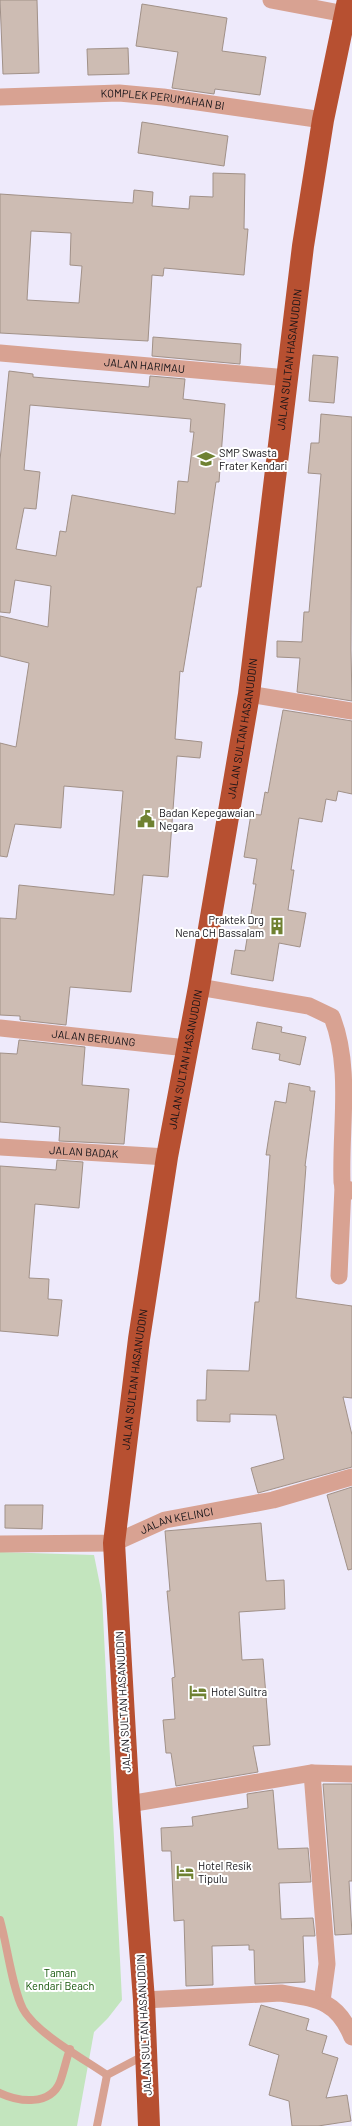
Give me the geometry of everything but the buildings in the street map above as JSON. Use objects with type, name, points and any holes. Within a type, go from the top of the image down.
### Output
[{"type":"highway","name":"JALAN SULTAN HASANUDDIN","points":[[149,2126],[144,2000],[129,1804],[114,1543],[139,1339],[167,1157],[199,987],[249,694],[261,584],[288,378],[303,246],[323,120],[346,7]]},
{"type":"street","points":[[271,0],[346,7]]},
{"type":"street","name":"KOMPLEK PERUMAHAN BI","points":[[0,97],[119,93],[163,97],[323,120]]},
{"type":"street","name":"JALAN HARIMAU","points":[[0,353],[288,378]]},
{"type":"street","points":[[249,694],[352,711]]},
{"type":"street","points":[[199,987],[309,1006],[332,1018],[340,1037],[345,1063],[345,1115],[342,1174],[348,1189],[339,1276]]},
{"type":"street","name":"JALAN BERUANG","points":[[0,1028],[187,1048]]},
{"type":"street","name":"JALAN BADAK","points":[[0,1147],[167,1157]]},
{"type":"street","name":"JALAN KELINCI","points":[[0,1544],[114,1543],[165,1520],[273,1500],[352,1477]]},
{"type":"street","points":[[129,1804],[312,1773],[352,1774]]},
{"type":"street","points":[[312,1773],[327,1964],[322,2001]]},
{"type":"street","points":[[144,2000],[281,1993],[322,2001],[340,2015],[352,2037]]},
{"type":"lane","points":[[0,1920],[23,2008],[32,2021],[107,2075]]},
{"type":"lane","points":[[0,2093],[10,2098],[27,2100],[41,2099],[51,2093],[60,2083],[70,2049]]},
{"type":"lane","points":[[107,2075],[147,2054]]},
{"type":"lane","points":[[97,2126],[107,2075]]},
{"type":"green space","name":"Taman Kendari Beach","points":[[0,1552],[94,1555],[102,1595],[122,2000],[108,2018],[94,2032],[77,2126],[0,2126]]},
{"type":"place","name":"SMP Swasta Frater Kendari","points":[[206,459]]},
{"type":"place","name":"Badan Kepegawaian Negara","points":[[146,819]]},
{"type":"place","name":"Praktek Drg Nena CH Bassalam","points":[[277,926]]},
{"type":"place","name":"Hotel Sultra","points":[[198,1692]]},
{"type":"place","name":"Hotel Resik Tipulu","points":[[185,1872]]}]
